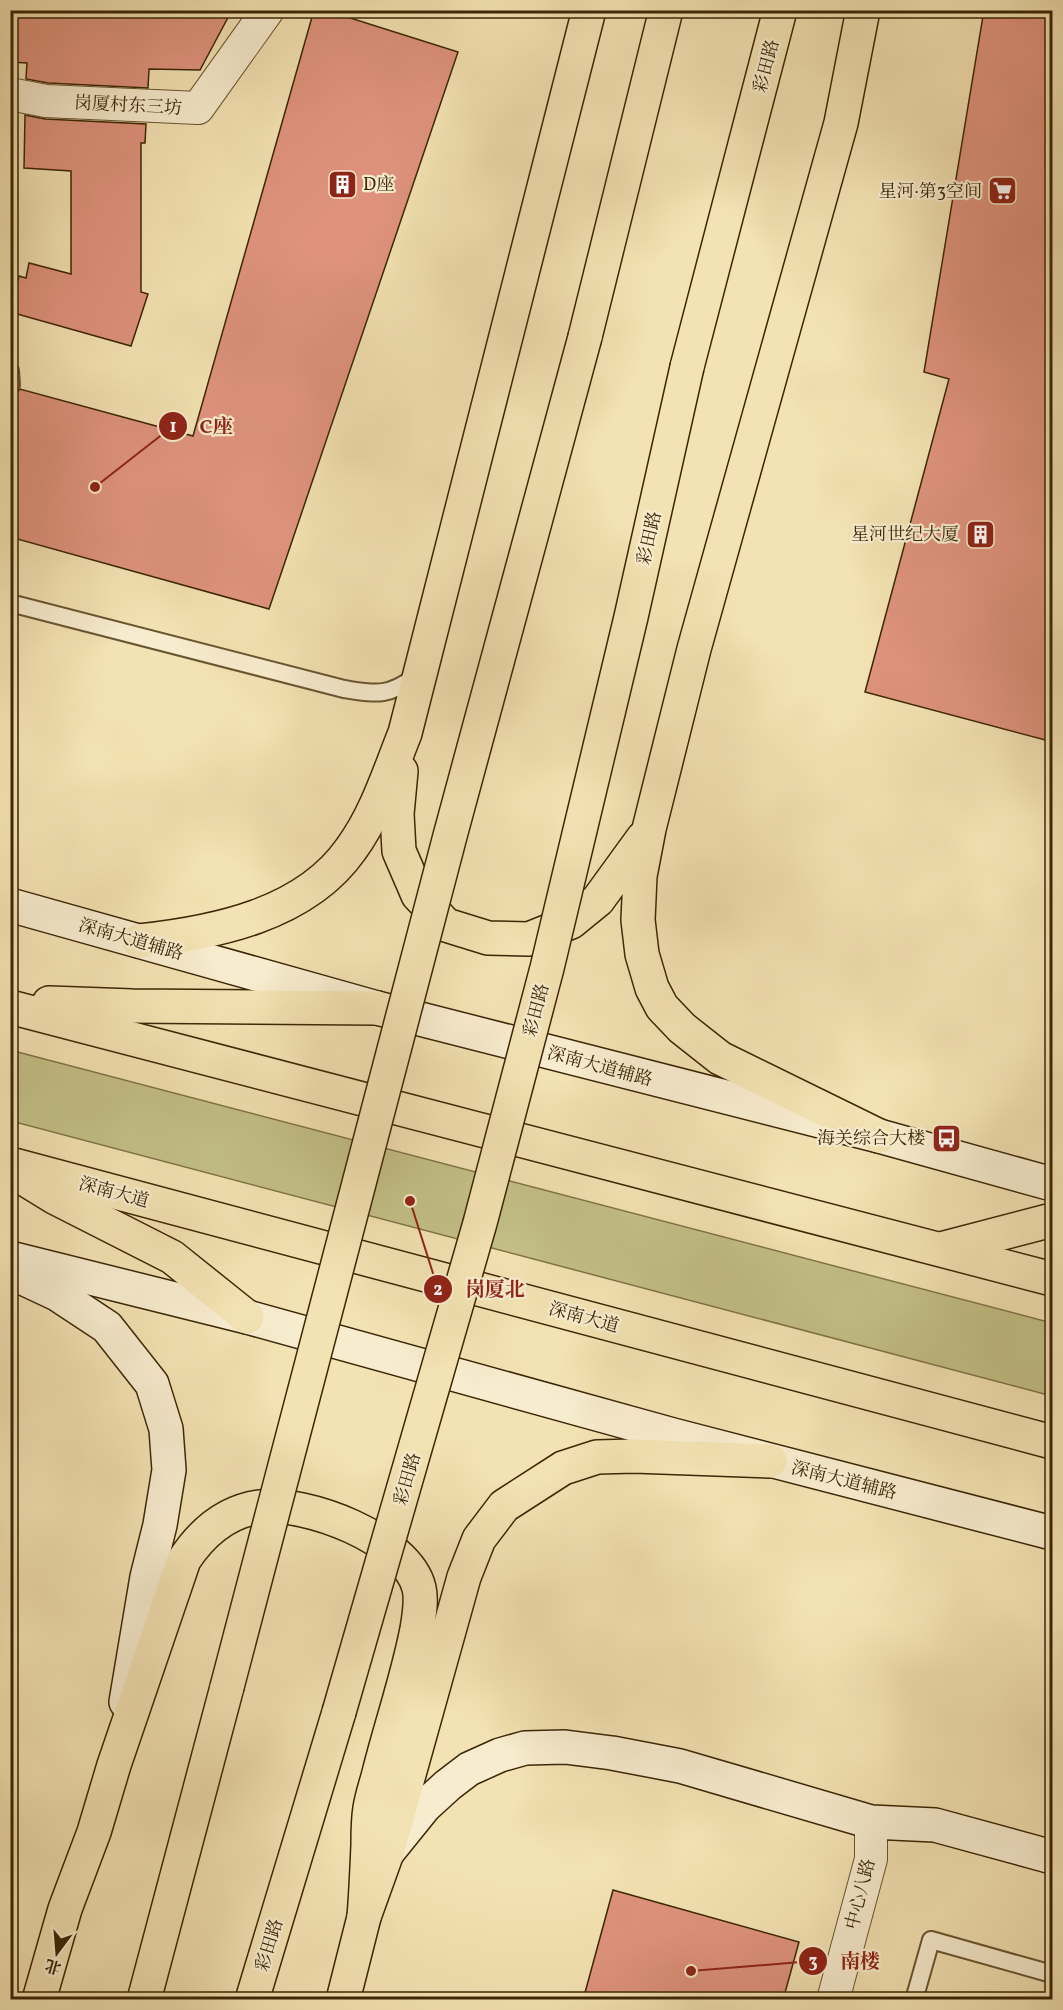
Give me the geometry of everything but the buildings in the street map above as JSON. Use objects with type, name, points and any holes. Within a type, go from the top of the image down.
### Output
[{"type":"main road","points":[[139,941],[185,936],[265,915],[301,896],[331,874],[351,849],[375,809],[405,733],[590,10]]},
{"type":"main road","points":[[144,2000],[441,870],[585,337],[666,10]]},
{"type":"main road","name":"彩田路","points":[[252,2000],[339,1712],[480,1223],[547,968],[631,617],[687,367],[780,10]]},
{"type":"main road","points":[[863,10],[841,123],[694,649],[649,829],[640,876],[638,920],[642,954],[652,988],[662,1006],[681,1028],[720,1058],[879,1136]]},
{"type":"main road","points":[[405,733],[397,814],[399,851],[418,895],[446,925],[488,938],[529,939],[571,922],[598,900],[649,829]]},
{"type":"main road","name":"深南大道辅路","points":[[10,905],[377,1008],[879,1136],[1053,1184]]},
{"type":"main road","points":[[10,1000],[132,1006],[377,1008]]},
{"type":"main road","points":[[10,1007],[1053,1279]]},
{"type":"main road","name":"深南大道","points":[[10,1164],[1053,1442]]},
{"type":"main road","points":[[10,1171],[54,1197],[172,1257],[247,1317]]},
{"type":"main road","points":[[940,1250],[1053,1220]]},
{"type":"main road","name":"深南大道辅路","points":[[10,1258],[247,1317],[770,1461],[1053,1533]]},
{"type":"main road","points":[[10,1272],[57,1294],[106,1327],[152,1384],[166,1429],[170,1470],[147,1577],[114,1765]]},
{"type":"main road","points":[[343,2000],[364,1917],[387,1853],[464,1577],[479,1539],[504,1506],[563,1468],[597,1457],[634,1456],[770,1461]]},
{"type":"main road","points":[[39,2000],[65,1909],[94,1832],[114,1765],[184,1560],[195,1543],[210,1528],[227,1517],[259,1507],[318,1514],[337,1520],[379,1540],[405,1561],[419,1588],[419,1615],[413,1648],[370,1809],[364,1917]]},
{"type":"main road","points":[[387,1853],[418,1814],[448,1785],[469,1769],[500,1755],[525,1748],[565,1747],[680,1766],[871,1822],[935,1825],[1053,1857]]},
{"type":"street","name":"岗厦村东三坊","points":[[10,94],[46,101],[198,108],[268,10]]},
{"type":"street","name":"中心八路","points":[[833,2000],[871,1859],[871,1822]]},
{"type":"lane","points":[[10,371],[11,385]]},
{"type":"lane","points":[[10,603],[344,689],[377,694],[401,687],[420,674]]},
{"type":"lane","points":[[914,2000],[931,1940],[1053,1974]]},
{"type":"shaded area","points":[[10,1050],[1052,1323],[1052,1396],[11,1121]]},
{"type":"place","name":"D座","points":[[342,184]]},
{"type":"place","name":"星河·第3空间","points":[[1003,191]]},
{"type":"place","name":"C座","points":[[95,487]]},
{"type":"place","name":"星河世纪大厦","points":[[980,534]]},
{"type":"place","name":"海关综合大楼","points":[[946,1138]]},
{"type":"place","name":"岗厦北","points":[[410,1201]]},
{"type":"place","name":"南楼","points":[[691,1971]]}]
